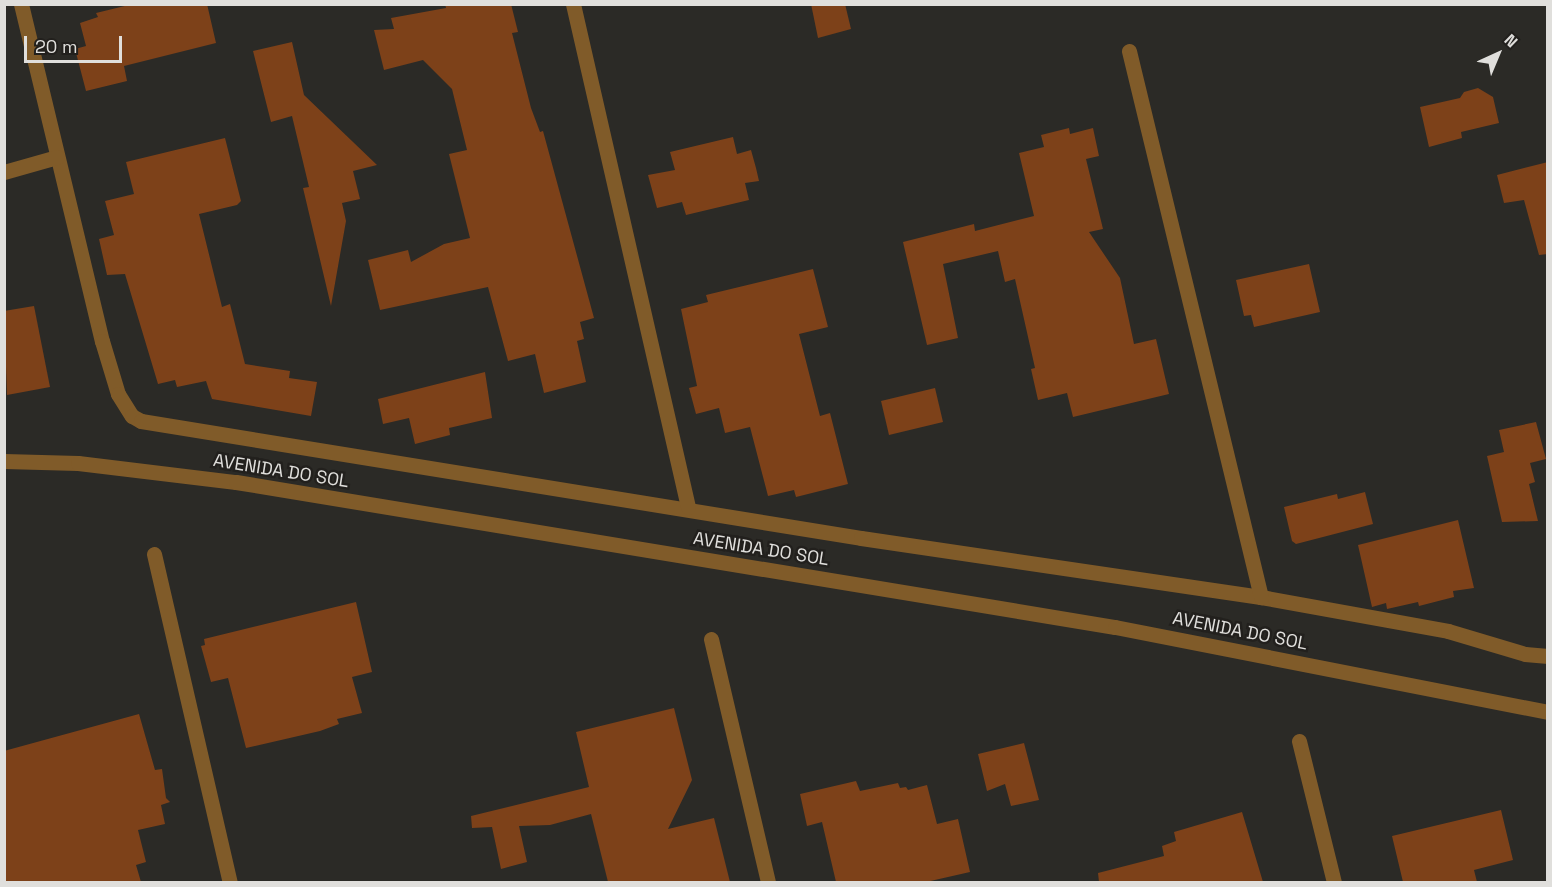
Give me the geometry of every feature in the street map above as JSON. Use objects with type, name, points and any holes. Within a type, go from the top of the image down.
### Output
[{"type":"street","points":[[21,4],[102,341],[118,394],[132,416],[166,426],[587,495],[688,507],[861,538],[1261,597],[1448,631],[1525,654],[1548,656]]},
{"type":"street","points":[[573,4],[688,507]]},
{"type":"street","points":[[1129,51],[1261,597]]},
{"type":"street","points":[[4,172],[57,157]]},
{"type":"street","name":"AVENIDA DO SOL","points":[[4,461],[78,463],[236,482],[986,604],[1507,702],[1548,712]]},
{"type":"street","points":[[154,555],[230,882]]},
{"type":"street","points":[[711,639],[768,882]]},
{"type":"street","name":"AVENIDA DO SOL","points":[[1507,702],[1548,703]]},
{"type":"street","points":[[1299,741],[1334,882]]},
{"type":"building","points":[[133,4],[207,4],[216,43],[124,66],[127,81],[86,91],[75,49],[86,46],[80,23],[98,17],[96,13]]},
{"type":"building","points":[[445,4],[511,4],[518,32],[512,33],[531,108],[540,132],[543,131],[594,318],[580,322],[584,339],[577,341],[586,382],[544,393],[535,354],[508,361],[488,287],[380,310],[368,260],[408,250],[411,262],[444,244],[470,238],[449,154],[467,150],[452,89],[423,60],[384,70],[374,30],[394,29],[391,18],[446,8]]},
{"type":"building","points":[[811,4],[845,4],[851,29],[818,38]]},
{"type":"building","points":[[292,42],[304,95],[377,165],[353,171],[360,199],[342,203],[346,221],[331,306],[303,188],[309,187],[292,116],[271,122],[253,51]]},
{"type":"building","points":[[1478,88],[1493,97],[1499,123],[1461,132],[1462,138],[1429,147],[1420,107],[1460,98],[1464,92]]},
{"type":"building","points":[[1069,128],[1070,134],[1093,128],[1099,156],[1086,159],[1103,229],[1089,232],[1120,278],[1134,344],[1156,339],[1169,394],[1073,417],[1067,393],[1038,400],[1031,369],[1035,368],[1015,279],[1005,282],[998,251],[943,264],[958,338],[927,345],[903,242],[974,224],[975,231],[1034,216],[1019,153],[1044,147],[1041,135]]},
{"type":"building","points":[[733,137],[737,154],[751,150],[756,168],[759,181],[745,183],[749,200],[686,215],[682,202],[657,208],[648,175],[675,170],[670,152]]},
{"type":"building","points":[[225,138],[241,201],[237,205],[199,214],[222,307],[230,304],[245,364],[290,371],[289,378],[317,382],[311,416],[212,399],[206,381],[177,387],[175,380],[158,384],[125,274],[107,275],[99,239],[114,235],[105,201],[134,194],[126,162]]},
{"type":"building","points":[[1548,162],[1548,254],[1539,255],[1524,200],[1504,203],[1497,175]]},
{"type":"building","points":[[1309,264],[1320,312],[1254,327],[1251,315],[1244,316],[1236,280]]},
{"type":"building","points":[[813,269],[828,327],[799,334],[820,416],[830,413],[848,484],[796,497],[794,490],[768,496],[750,427],[725,433],[719,408],[696,414],[689,388],[697,386],[681,309],[708,302],[706,295]]},
{"type":"building","points":[[34,306],[50,387],[7,395],[4,311]]},
{"type":"building","points":[[485,372],[492,418],[449,428],[450,435],[415,444],[409,418],[383,424],[378,399]]},
{"type":"building","points":[[935,388],[943,422],[889,435],[881,401]]},
{"type":"building","points":[[1536,422],[1546,459],[1530,463],[1535,482],[1529,484],[1538,521],[1502,522],[1487,456],[1504,452],[1499,430]]},
{"type":"building","points":[[1365,492],[1373,524],[1296,544],[1292,541],[1284,507],[1337,494],[1338,499]]},
{"type":"building","points":[[1458,520],[1474,588],[1453,591],[1454,597],[1419,606],[1418,602],[1387,609],[1386,603],[1372,607],[1358,545]]},
{"type":"building","points":[[356,602],[372,672],[352,677],[362,713],[337,719],[339,724],[320,731],[246,748],[228,678],[211,682],[201,646],[205,645],[204,639]]},
{"type":"building","points":[[674,708],[692,780],[668,829],[714,818],[730,882],[608,882],[591,814],[550,825],[519,826],[527,862],[501,869],[492,827],[472,828],[471,816],[589,787],[576,732]]},
{"type":"building","points":[[139,714],[155,770],[162,769],[166,798],[170,802],[161,805],[165,824],[138,830],[146,862],[136,865],[141,882],[4,882],[4,751]]},
{"type":"building","points":[[1024,743],[1039,800],[1011,806],[1005,784],[987,791],[978,754]]},
{"type":"building","points":[[856,781],[860,791],[898,783],[900,788],[906,787],[908,790],[927,785],[937,824],[958,819],[970,872],[926,882],[836,882],[822,822],[807,826],[800,794]]},
{"type":"building","points":[[1501,810],[1513,860],[1474,870],[1477,882],[1403,882],[1392,836]]},
{"type":"building","points":[[1242,812],[1263,882],[1099,882],[1098,873],[1164,856],[1162,846],[1176,841],[1174,832]]}]
